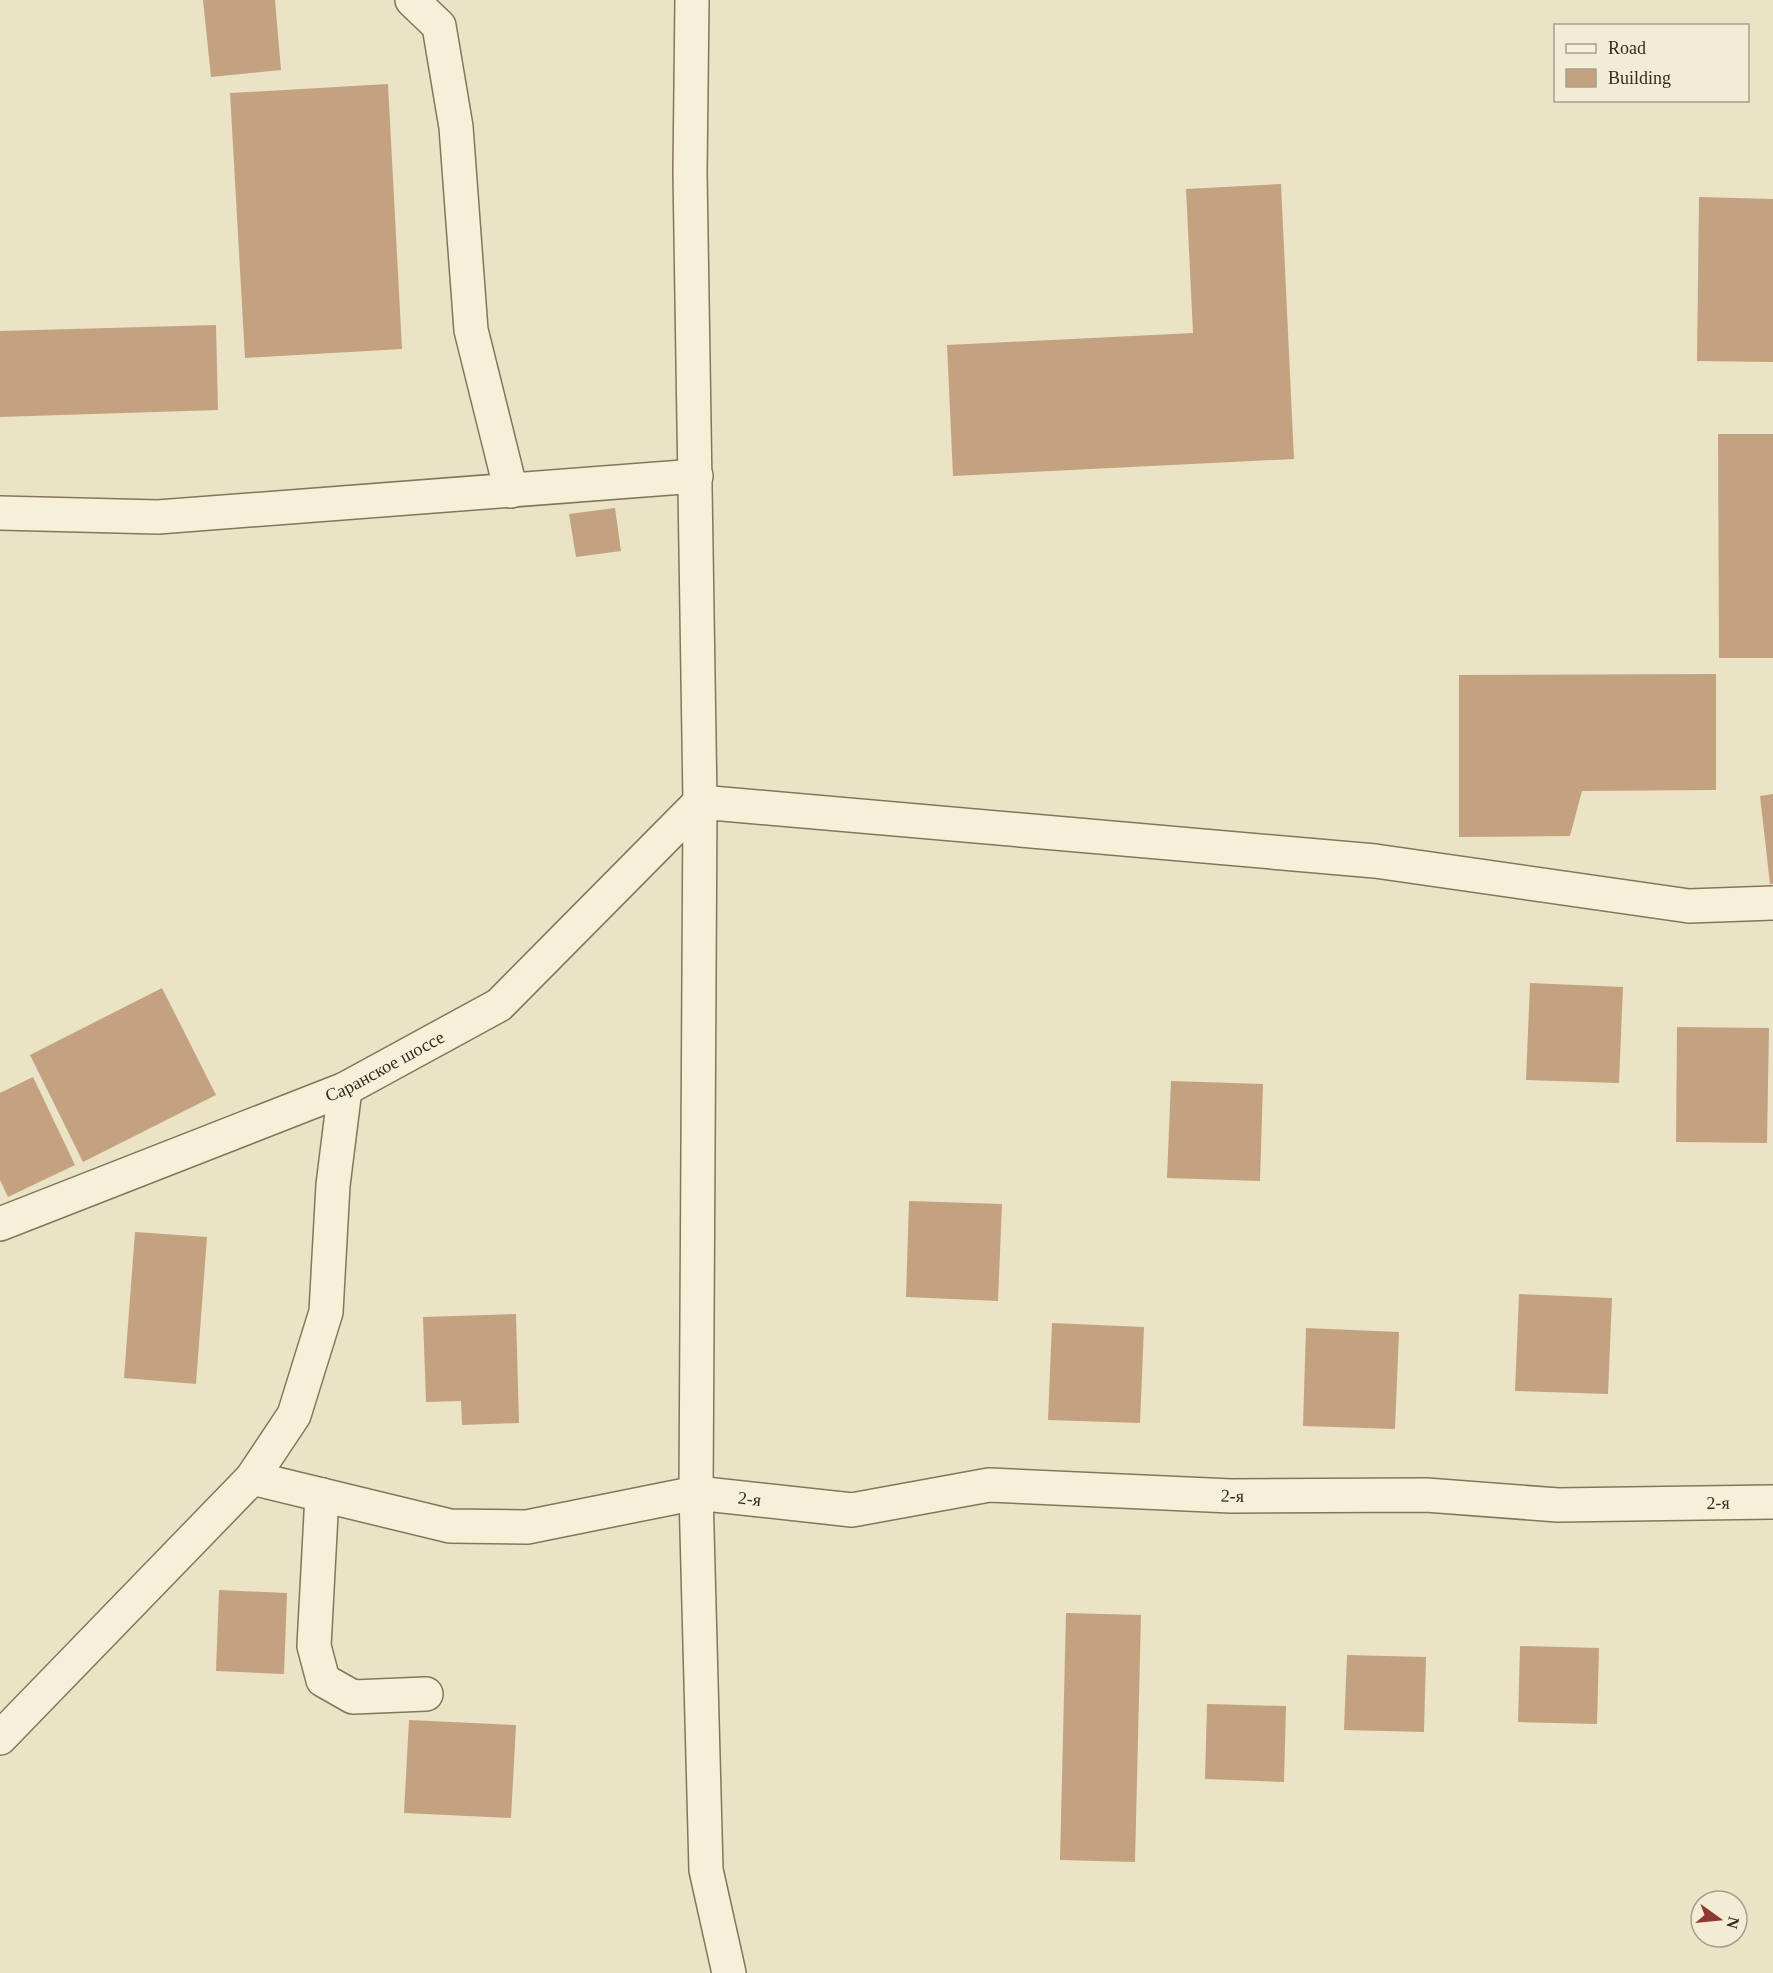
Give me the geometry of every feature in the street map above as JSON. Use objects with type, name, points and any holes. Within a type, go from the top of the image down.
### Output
[{"type":"street","points":[[412,0],[439,26],[456,127],[471,330],[510,491]]},
{"type":"street","points":[[692,0],[690,172],[700,802],[696,1493],[706,1870],[729,1973]]},
{"type":"street","points":[[0,513],[158,517],[696,476]]},
{"type":"street","points":[[700,802],[1375,861],[1689,906],[1773,903]]},
{"type":"street","name":"Саранское шоссе","points":[[0,1224],[345,1089],[499,1005],[700,802]]},
{"type":"street","points":[[0,1738],[252,1478],[294,1415],[326,1312],[333,1185],[345,1089]]},
{"type":"street","name":"2-я","points":[[252,1478],[450,1526],[526,1527],[696,1493],[852,1510],[989,1485],[1231,1496],[1426,1496],[1558,1505],[1773,1502]]},
{"type":"street","points":[[322,1495],[314,1646],[323,1680],[353,1697],[426,1694]]},
{"type":"building","points":[[203,0],[275,0],[281,70],[211,77]]},
{"type":"building","points":[[388,84],[402,349],[245,358],[230,93]]},
{"type":"building","points":[[1281,184],[1294,459],[953,476],[947,345],[1193,333],[1186,189]]},
{"type":"building","points":[[1699,197],[1773,199],[1773,362],[1697,361]]},
{"type":"building","points":[[216,325],[218,410],[0,417],[0,331]]},
{"type":"building","points":[[1718,434],[1773,434],[1773,658],[1719,658]]},
{"type":"building","points":[[615,508],[621,551],[576,557],[569,514]]},
{"type":"building","points":[[1716,674],[1716,790],[1582,791],[1570,836],[1459,837],[1459,675]]},
{"type":"building","points":[[1773,794],[1773,884],[1770,884],[1760,796]]},
{"type":"building","points":[[1530,983],[1623,987],[1619,1083],[1526,1080]]},
{"type":"building","points":[[162,988],[216,1095],[83,1162],[30,1055]]},
{"type":"building","points":[[1677,1027],[1769,1028],[1767,1143],[1676,1142]]},
{"type":"building","points":[[33,1077],[75,1165],[8,1197],[0,1180],[0,1093]]},
{"type":"building","points":[[1171,1081],[1263,1084],[1260,1181],[1167,1178]]},
{"type":"building","points":[[909,1201],[1002,1204],[998,1301],[906,1297]]},
{"type":"building","points":[[135,1232],[207,1237],[196,1384],[124,1378]]},
{"type":"building","points":[[1519,1294],[1612,1298],[1608,1394],[1515,1391]]},
{"type":"building","points":[[516,1314],[519,1423],[462,1425],[461,1401],[426,1402],[423,1317]]},
{"type":"building","points":[[1052,1323],[1144,1327],[1140,1423],[1048,1420]]},
{"type":"building","points":[[1306,1328],[1399,1332],[1395,1429],[1303,1426]]},
{"type":"building","points":[[219,1590],[287,1593],[284,1674],[216,1671]]},
{"type":"building","points":[[1066,1613],[1141,1615],[1135,1862],[1060,1860]]},
{"type":"building","points":[[1520,1646],[1599,1648],[1597,1724],[1518,1722]]},
{"type":"building","points":[[1347,1655],[1426,1657],[1424,1732],[1344,1730]]},
{"type":"building","points":[[1207,1704],[1286,1706],[1284,1782],[1205,1779]]},
{"type":"building","points":[[409,1720],[516,1725],[511,1818],[404,1813]]}]
